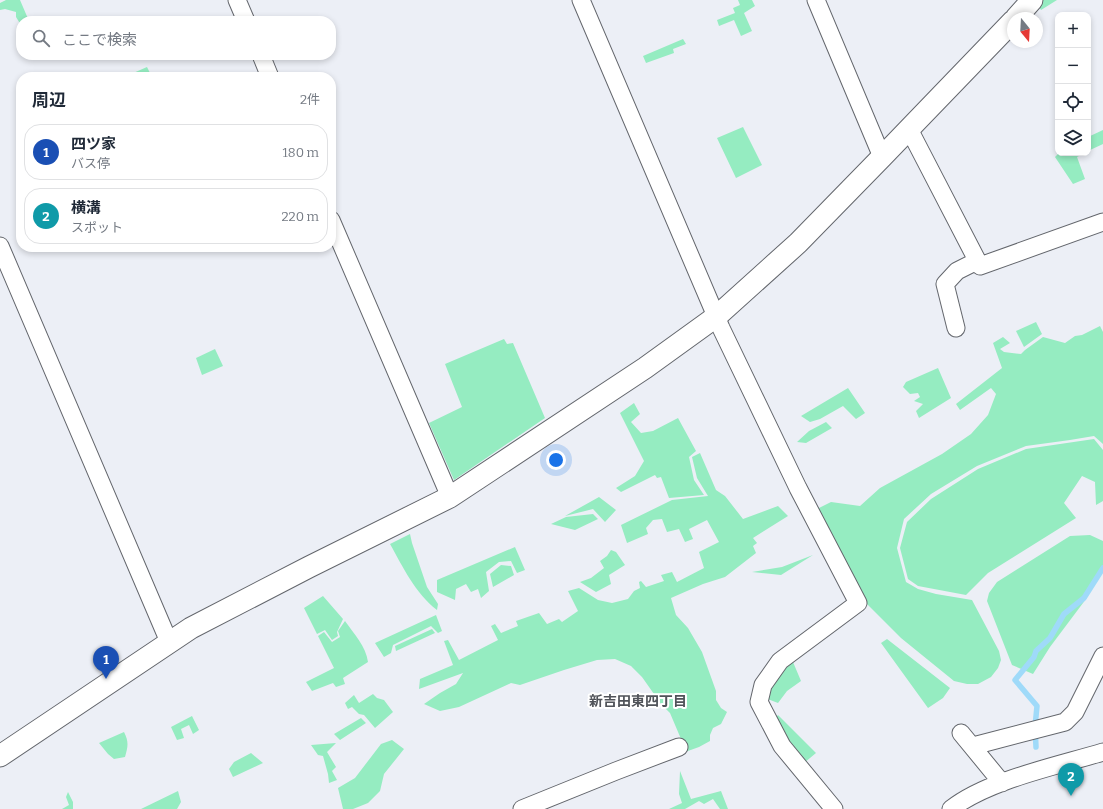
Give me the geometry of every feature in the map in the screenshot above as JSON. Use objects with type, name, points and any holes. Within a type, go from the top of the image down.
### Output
[{"type":"street","points":[[237,0],[244,16]]},
{"type":"street","points":[[580,0],[721,328],[798,488],[858,603],[780,661],[763,685],[758,702],[782,746],[834,809]]},
{"type":"street","points":[[816,0],[882,157]]},
{"type":"street","points":[[1021,12],[1032,0]]},
{"type":"street","points":[[0,756],[191,628],[450,497],[645,368],[717,316],[798,243],[1007,27]]},
{"type":"street","points":[[263,60],[268,72]]},
{"type":"street","points":[[909,129],[980,266],[1103,222]]},
{"type":"street","points":[[336,232],[450,497]]},
{"type":"street","points":[[0,246],[169,642]]},
{"type":"street","points":[[956,328],[946,284],[957,271],[977,260]]},
{"type":"street","points":[[973,746],[1065,722],[1075,712],[1103,656]]},
{"type":"street","points":[[961,733],[1002,783]]},
{"type":"street","points":[[522,809],[680,747]]},
{"type":"street","points":[[950,809],[963,800],[1002,783],[1103,752]]},
{"type":"green space","points":[[6,0],[20,0],[27,16],[16,16],[16,12],[5,9],[0,10],[0,3]]},
{"type":"green space","points":[[738,0],[752,0],[755,6],[744,13],[752,31],[741,36],[734,20],[719,26],[717,20],[735,13],[733,8],[740,5]]},
{"type":"green space","points":[[1043,0],[1057,0],[1041,10],[1038,5]]},
{"type":"green space","points":[[683,39],[686,44],[673,49],[674,53],[646,63],[643,56]]},
{"type":"green space","points":[[147,67],[150,72],[136,72]]},
{"type":"green space","points":[[743,127],[762,165],[736,178],[717,138]]},
{"type":"green space","points":[[1103,130],[1103,144],[1091,150],[1091,136]]},
{"type":"green space","points":[[1079,156],[1077,157],[1085,179],[1073,184],[1055,157]]},
{"type":"green space","points":[[1036,322],[1042,334],[1024,347],[1016,331]]},
{"type":"green space","points":[[1100,326],[1103,332],[1103,444],[1094,436],[1026,446],[977,466],[931,494],[904,519],[897,548],[906,582],[918,589],[936,594],[972,600],[999,651],[1001,660],[998,668],[991,677],[978,684],[967,684],[954,681],[901,638],[864,601],[815,510],[831,502],[860,506],[880,488],[942,454],[971,434],[988,415],[996,394],[991,388],[960,410],[956,404],[1002,368],[993,343],[1003,337],[1010,343],[1000,349],[1004,352],[1021,354],[1043,337],[1065,343],[1075,336],[1082,335]]},
{"type":"green space","points":[[504,339],[507,344],[513,343],[545,418],[454,480],[429,423],[462,407],[445,364]]},
{"type":"green space","points":[[215,349],[223,366],[202,375],[196,358]]},
{"type":"green space","points":[[938,368],[951,398],[919,418],[916,411],[923,404],[914,401],[920,397],[918,393],[910,394],[903,387],[906,382]]},
{"type":"green space","points":[[848,388],[865,413],[856,419],[843,406],[820,419],[810,422],[801,416]]},
{"type":"green space","points":[[634,403],[640,414],[631,422],[641,433],[653,431],[678,418],[696,451],[689,457],[694,480],[704,495],[669,498],[661,477],[657,478],[655,475],[621,492],[616,488],[635,476],[644,461],[620,413]]},
{"type":"green space","points":[[826,422],[832,428],[806,443],[797,442],[809,431]]},
{"type":"green space","points":[[1094,439],[1103,450],[1103,501],[1096,505],[1095,482],[1082,476],[1064,503],[1076,518],[988,573],[966,595],[918,586],[908,579],[900,548],[907,522],[931,499],[978,469],[1026,449]]},
{"type":"green space","points":[[700,453],[716,490],[725,496],[743,519],[778,506],[788,516],[753,538],[757,543],[753,546],[756,553],[725,577],[703,584],[671,598],[676,615],[688,628],[702,652],[716,691],[716,700],[721,708],[727,712],[721,724],[713,728],[710,735],[710,741],[699,747],[674,756],[681,739],[670,713],[661,704],[642,677],[631,666],[615,659],[597,660],[520,685],[511,683],[459,707],[440,711],[424,704],[456,684],[463,673],[419,689],[420,679],[453,665],[444,641],[448,640],[459,660],[498,640],[491,626],[495,624],[501,633],[518,626],[516,621],[539,613],[547,624],[559,619],[562,622],[578,611],[568,591],[579,588],[598,600],[612,603],[628,599],[634,591],[640,588],[639,582],[641,581],[646,587],[664,581],[661,575],[672,572],[677,582],[704,568],[699,552],[719,542],[707,520],[689,529],[693,539],[685,542],[679,529],[667,532],[662,519],[653,520],[646,528],[648,534],[627,543],[621,525],[672,500],[708,496],[697,478],[692,457]]},
{"type":"green space","points":[[599,497],[616,510],[605,522],[593,509],[565,516]]},
{"type":"green space","points":[[593,514],[598,519],[575,530],[551,524],[566,517]]},
{"type":"green space","points":[[410,534],[427,587],[438,604],[437,610],[416,588],[390,544]]},
{"type":"green space","points":[[1090,535],[1103,541],[1103,566],[1086,599],[1050,647],[1033,674],[1012,665],[987,601],[989,593],[997,582],[1070,536]]},
{"type":"green space","points":[[515,547],[525,570],[517,573],[511,561],[499,562],[486,572],[489,591],[481,598],[478,589],[471,592],[466,584],[456,589],[455,600],[437,592],[437,580]]},
{"type":"green space","points":[[611,550],[616,552],[625,565],[609,575],[611,584],[596,592],[580,582],[591,578],[604,568],[600,561],[607,556]]},
{"type":"green space","points":[[813,555],[781,575],[752,572],[782,567]]},
{"type":"green space","points":[[501,565],[511,566],[514,575],[493,587],[490,574]]},
{"type":"green space","points":[[323,596],[343,619],[337,632],[338,636],[332,640],[325,630],[317,634],[304,608]]},
{"type":"green space","points":[[436,615],[442,631],[438,633],[431,626],[393,645],[391,653],[384,657],[375,643]]},
{"type":"green space","points":[[345,621],[362,645],[368,662],[343,678],[345,684],[336,687],[333,683],[312,691],[306,682],[334,668],[318,636],[324,632],[332,642],[340,637],[338,631]]},
{"type":"green space","points":[[432,629],[435,633],[396,651],[395,646]]},
{"type":"green space","points":[[887,639],[950,688],[943,698],[928,708],[881,643]]},
{"type":"green space","points":[[793,662],[801,681],[787,691],[778,703],[765,698],[779,674]]},
{"type":"green space","points":[[373,694],[377,698],[384,700],[393,712],[375,728],[364,715],[359,714],[352,707],[348,709],[345,703],[354,695],[359,703]]},
{"type":"green space","points":[[778,715],[816,753],[804,763],[773,721]]},
{"type":"green space","points":[[192,716],[199,730],[193,734],[189,725],[181,729],[184,738],[177,740],[171,727]]},
{"type":"green space","points":[[361,718],[366,723],[340,740],[334,734]]},
{"type":"green space","points":[[124,732],[128,744],[125,757],[114,759],[99,743]]},
{"type":"green space","points":[[392,740],[404,749],[384,774],[380,791],[368,803],[353,809],[343,809],[338,788],[355,778],[381,744]]},
{"type":"green space","points":[[336,743],[327,752],[336,767],[332,771],[337,780],[329,783],[323,756],[318,755],[311,745]]},
{"type":"green space","points":[[251,753],[263,763],[233,777],[229,769],[234,762]]},
{"type":"green space","points":[[680,771],[691,799],[721,791],[728,809],[720,809],[713,799],[704,804],[699,801],[685,809],[669,809],[682,803],[679,794]]},
{"type":"green space","points":[[178,791],[181,802],[177,809],[141,809]]},
{"type":"green space","points":[[68,792],[73,802],[73,809],[62,809],[69,805],[66,797]]},
{"type":"waterway","points":[[1036,747],[1035,727],[1037,706],[1015,680],[1034,657],[1036,651],[1050,638],[1064,614],[1084,598],[1103,568]]},
{"type":"place","name":"四ツ家","points":[[106,679]]},
{"type":"place","name":"横溝","points":[[1071,796]]},
{"type":"district","name":"新吉田東四丁目","points":[[638,701]]}]
